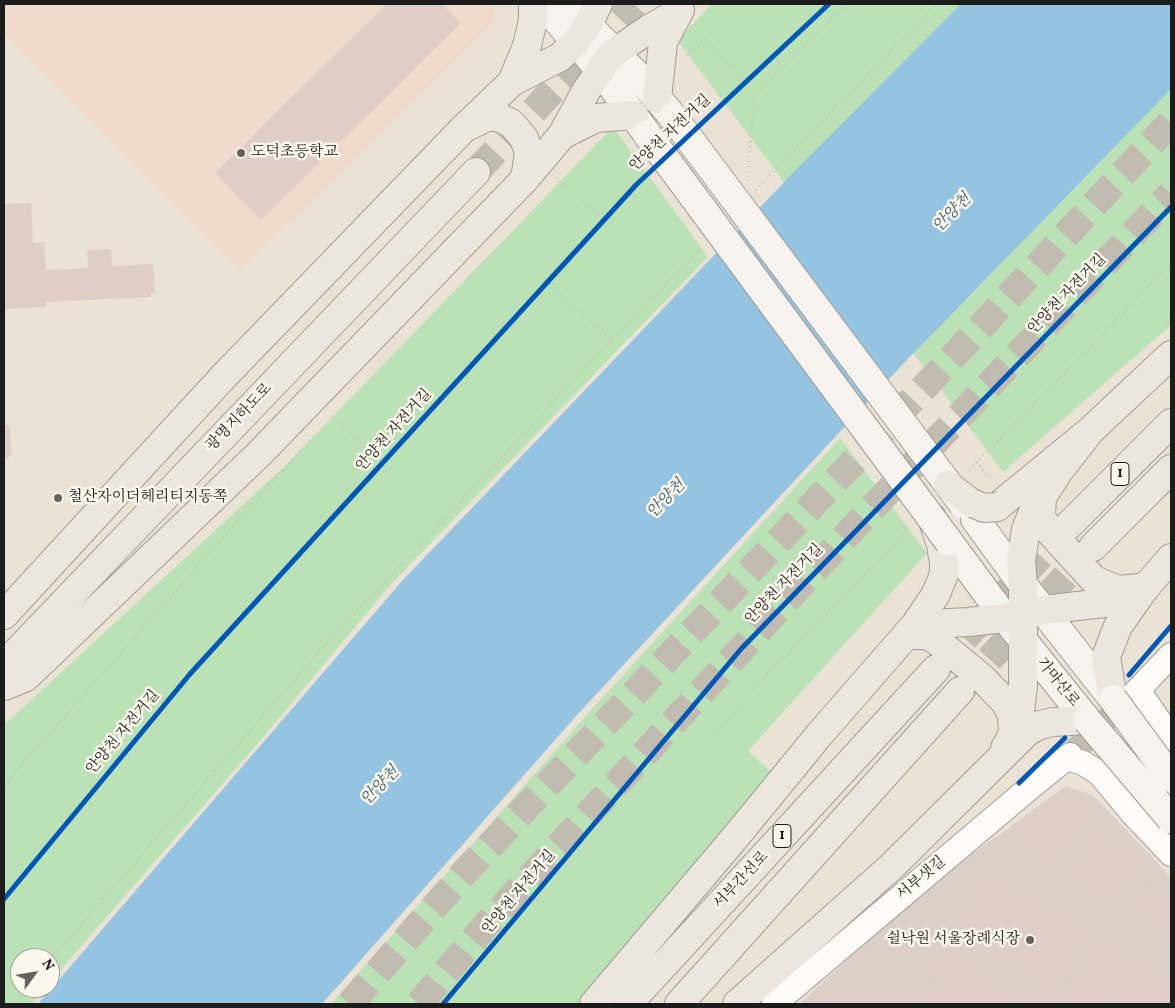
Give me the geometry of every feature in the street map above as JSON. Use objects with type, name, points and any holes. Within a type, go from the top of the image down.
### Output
[{"type":"main road","points":[[512,82],[527,46],[533,20],[533,4]]},
{"type":"main road","points":[[539,4],[554,18],[588,23]]},
{"type":"main road","points":[[567,4],[588,23],[640,124],[932,518],[945,543],[1024,614],[1129,694]]},
{"type":"main road","points":[[4,686],[26,677],[259,454],[525,179],[562,134],[607,61],[682,9]]},
{"type":"main road","points":[[665,108],[663,42],[682,9]]},
{"type":"main road","points":[[4,615],[225,375],[464,128],[512,82],[560,57],[588,23]]},
{"type":"main road","points":[[607,61],[665,108],[948,485],[970,502],[984,508],[1091,430],[1171,355]]},
{"type":"main road","points":[[464,128],[487,117],[498,117],[511,124],[524,138],[529,153],[525,179]]},
{"type":"main road","points":[[562,134],[596,118],[640,124]]},
{"type":"main road","name":"광명지하도로","points":[[4,665],[476,172]]},
{"type":"main road","name":"1","points":[[1069,525],[1171,423]]},
{"type":"main road","points":[[993,766],[1010,740],[1020,713],[1024,641],[1021,561],[1026,529],[1033,512],[1058,472],[1091,430]]},
{"type":"main road","name":"1","points":[[1093,547],[1171,469]]},
{"type":"main road","points":[[1042,498],[1041,517],[1050,533],[1094,580],[1118,590],[1145,588]]},
{"type":"main road","points":[[990,503],[1023,585]]},
{"type":"main road","points":[[594,1004],[909,630],[936,594],[941,584],[945,543]]},
{"type":"main road","points":[[1171,558],[1145,588],[1118,626],[1106,657],[1129,694],[1171,778]]},
{"type":"main road","points":[[909,630],[1104,603],[1130,596],[1145,588]]},
{"type":"main road","points":[[909,630],[927,635],[936,640],[982,678],[1006,703],[1012,716],[1013,732]]},
{"type":"main road","name":"가마산로","points":[[1024,641],[1087,720],[1171,819]]},
{"type":"main road","name":"서부간선로","points":[[628,1004],[936,669]]},
{"type":"main road","name":"1","points":[[679,1004],[960,691]]},
{"type":"main road","points":[[737,1004],[891,867],[1028,731],[1040,725],[1054,722],[1087,720]]},
{"type":"street","points":[[1165,647],[1129,694],[1171,738]]},
{"type":"street","name":"서부샛길","points":[[774,1004],[1027,790],[1069,757],[1099,773],[1133,814],[1171,854]]},
{"type":"path","points":[[748,181],[754,97],[847,4]]},
{"type":"path","points":[[754,193],[936,4]]},
{"type":"path","points":[[679,60],[705,39],[746,81]]},
{"type":"path","points":[[739,88],[753,75]]},
{"type":"path","points":[[555,178],[604,220]]},
{"type":"path","points":[[598,227],[610,213]]},
{"type":"path","points":[[60,949],[326,645],[706,242]]},
{"type":"path","points":[[541,290],[554,276]]},
{"type":"path","points":[[548,282],[612,340]]},
{"type":"path","points":[[1167,323],[1171,319]]},
{"type":"path","points":[[324,423],[338,409]]},
{"type":"path","points":[[331,416],[383,463]]},
{"type":"path","points":[[4,785],[318,431]]},
{"type":"path","points":[[977,462],[983,471],[990,503]]},
{"type":"path","points":[[1165,647],[1171,628]]},
{"type":"shaded area","name":"도덕초등학교","points":[[4,4],[493,4],[494,20],[240,272],[4,35]]},
{"type":"shaded area","points":[[1066,786],[1093,795],[1171,877],[1171,1004],[800,1004],[946,873]]},
{"type":"green space","points":[[712,4],[1171,4],[1171,325],[1003,472],[677,40]]},
{"type":"green space","points":[[613,127],[708,257],[392,583],[259,742],[60,971],[60,948],[10,948],[10,998],[36,998],[31,1004],[4,1004],[4,725],[286,465]]},
{"type":"green space","points":[[840,438],[927,553],[748,751],[775,775],[584,1004],[331,1004],[593,708]]},
{"type":"water","name":"안양천","points":[[961,4],[1171,4],[1171,89],[902,365],[577,715],[322,1004],[38,1004],[43,998],[60,998],[60,978],[402,581],[791,175]]},
{"type":"building","points":[[385,4],[442,4],[461,23],[261,220],[215,173]]},
{"type":"building","points":[[31,203],[33,243],[44,242],[46,270],[88,268],[87,250],[111,249],[112,266],[153,264],[155,293],[151,293],[151,297],[46,302],[46,307],[4,309],[4,204]]},
{"type":"building","points":[[4,425],[9,425],[12,455],[8,456],[9,459],[4,459]]},
{"type":"building","points":[[1063,800],[1093,803],[1055,871],[1003,842],[1042,808]]},
{"type":"building","points":[[1094,830],[1147,860],[1121,910],[1068,879]]},
{"type":"building","name":"쉴낙원 서울장례식장","points":[[988,870],[1094,932],[1058,994],[979,948],[956,924]]},
{"type":"building","points":[[1149,880],[1171,893],[1171,938],[1130,914]]},
{"type":"building","points":[[1097,937],[1171,981],[1171,1004],[1131,1004],[1111,993],[1104,1004],[1074,1004],[1062,997]]},
{"type":"building","points":[[941,940],[1028,1004],[919,1004],[936,980],[921,967]]},
{"type":"tunnel","points":[[476,172],[634,4]]},
{"type":"tunnel","points":[[350,1004],[462,875],[950,360],[1171,122]]},
{"type":"tunnel","points":[[419,1004],[486,925],[857,524],[1171,194]]},
{"type":"tunnel","points":[[936,669],[1069,525]]},
{"type":"tunnel","points":[[961,690],[1093,547]]},
{"type":"tunnel","points":[[1070,755],[1132,696]]},
{"type":"cycle path","name":"안양천 자전거길","points":[[4,899],[190,674],[636,185],[829,4]]},
{"type":"cycle path","name":"안양천 자전거길","points":[[443,1004],[741,649],[1171,207]]},
{"type":"cycle path","points":[[1129,675],[1170,627]]},
{"type":"cycle path","points":[[1019,783],[1065,738]]},
{"type":"place","name":"도덕초등학교","points":[[241,153]]},
{"type":"place","name":"철산자이더헤리티지동쪽","points":[[58,498]]},
{"type":"place","name":"쉴낙원 서울장례식장","points":[[1030,940]]}]
